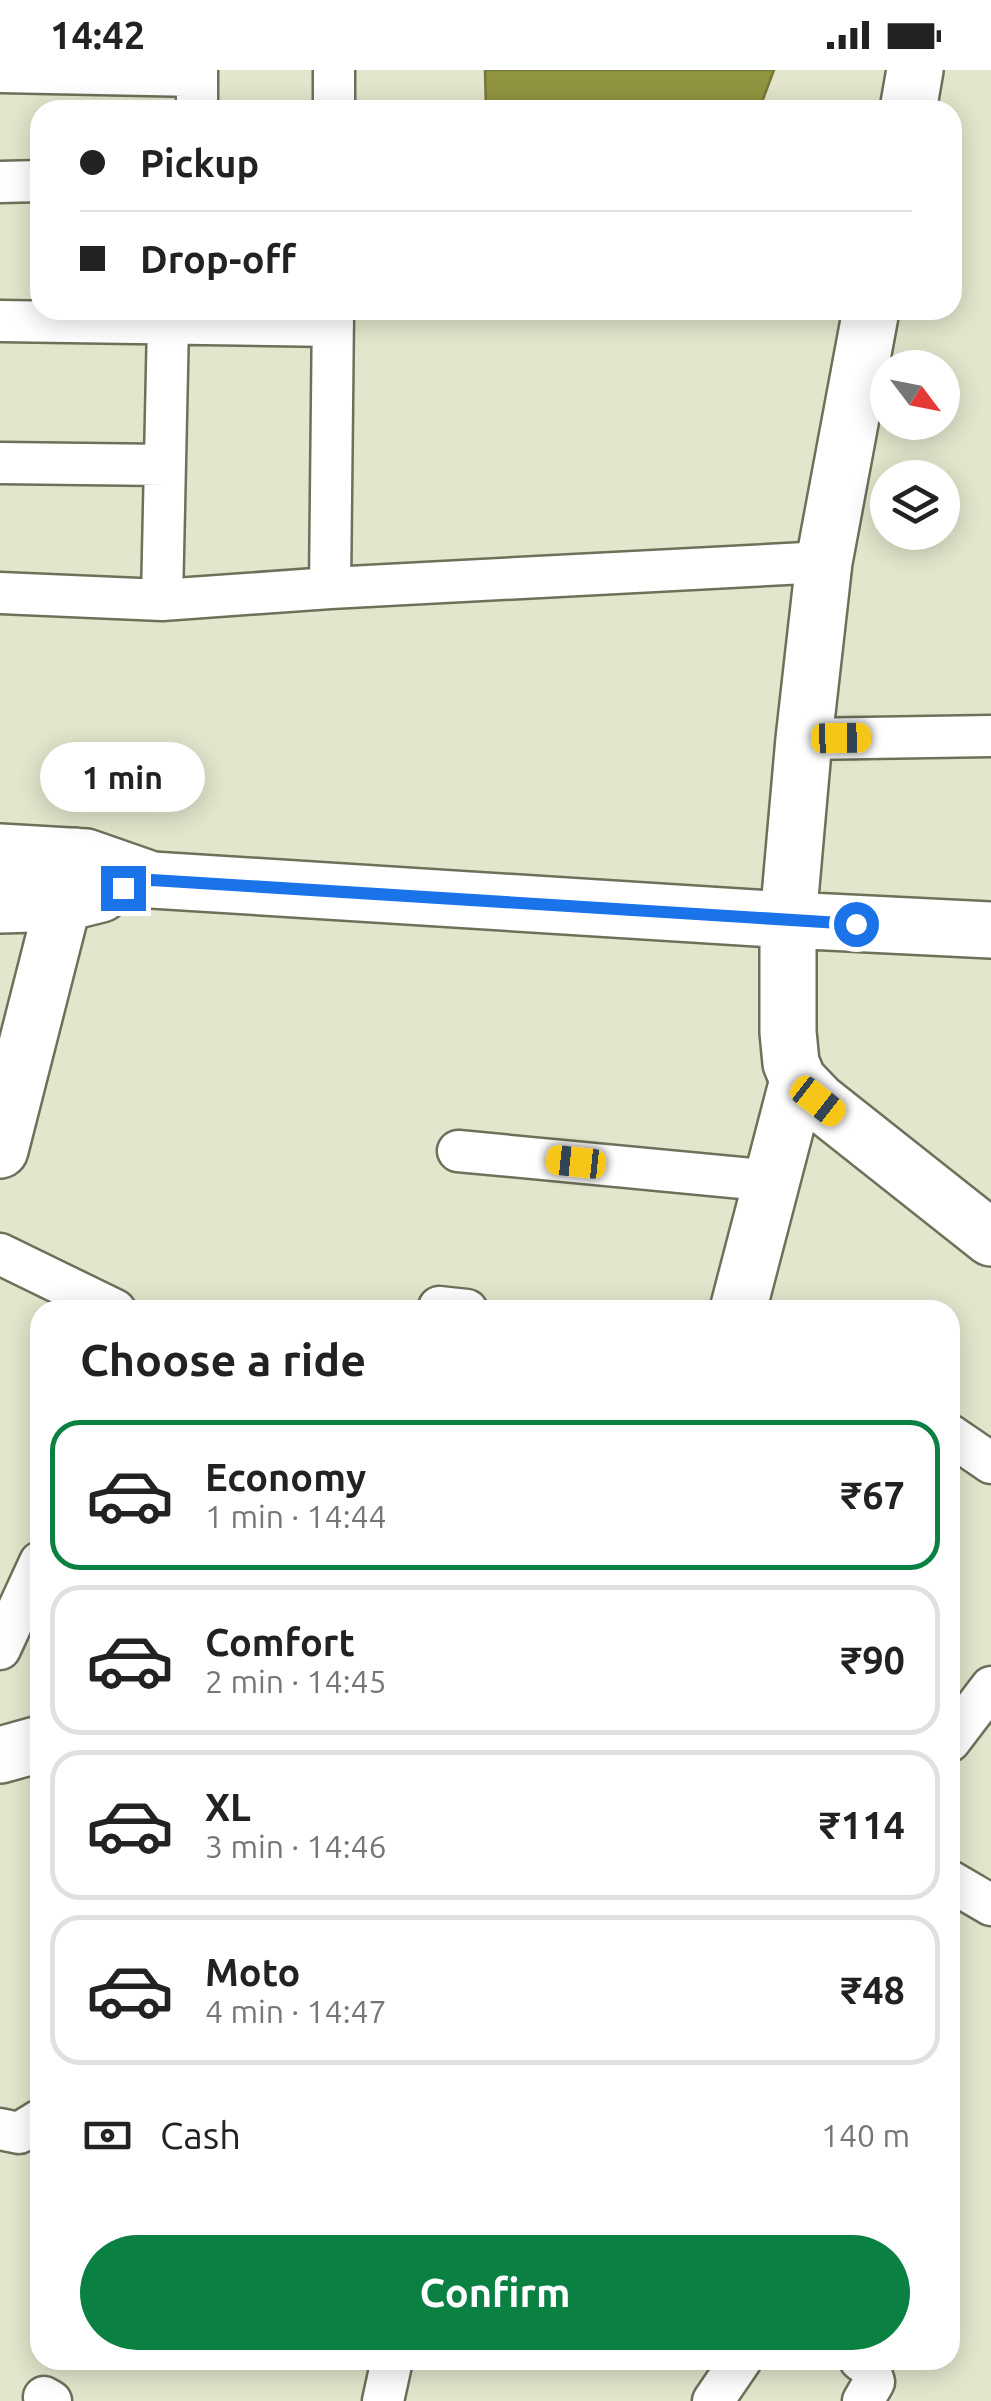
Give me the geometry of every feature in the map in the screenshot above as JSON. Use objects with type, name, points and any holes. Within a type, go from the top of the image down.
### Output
[{"type":"street","points":[[334,70],[334,100]]},
{"type":"street","points":[[910,100],[915,70]]},
{"type":"street","points":[[0,72],[198,85]]},
{"type":"street","points":[[0,182],[30,181]]},
{"type":"street","points":[[0,320],[168,324],[278,320]]},
{"type":"street","points":[[330,588],[333,320]]},
{"type":"street","points":[[868,320],[824,562],[804,739],[788,920],[791,1062],[798,1080],[818,1101],[991,1238]]},
{"type":"street","points":[[162,600],[168,324]]},
{"type":"street","points":[[0,463],[164,465]]},
{"type":"street","points":[[0,593],[162,600],[824,562]]},
{"type":"street","points":[[804,739],[991,736]]},
{"type":"street","points":[[2,864],[70,880],[152,880],[991,930]]},
{"type":"street","points":[[0,905],[70,880]]},
{"type":"street","points":[[0,1150],[70,880]]},
{"type":"street","points":[[750,1300],[798,1080]]},
{"type":"street","points":[[458,1150],[773,1182]]},
{"type":"street","points":[[0,1254],[94,1300]]},
{"type":"street","points":[[960,1442],[991,1463]]},
{"type":"street","points":[[0,1649],[30,1584]]},
{"type":"street","points":[[960,1729],[991,1688]]},
{"type":"street","points":[[960,1886],[990,1903]]},
{"type":"street","points":[[0,2128],[19,2134],[30,2127]]},
{"type":"street","points":[[383,2401],[390,2370]]},
{"type":"street","points":[[712,2401],[734,2370]]},
{"type":"street","points":[[862,2401],[874,2382],[870,2370]]},
{"type":"shaded area","points":[[485,70],[774,70],[763,100],[486,100]]},
{"type":"route","points":[[123,888],[152,880],[856,924]]}]
